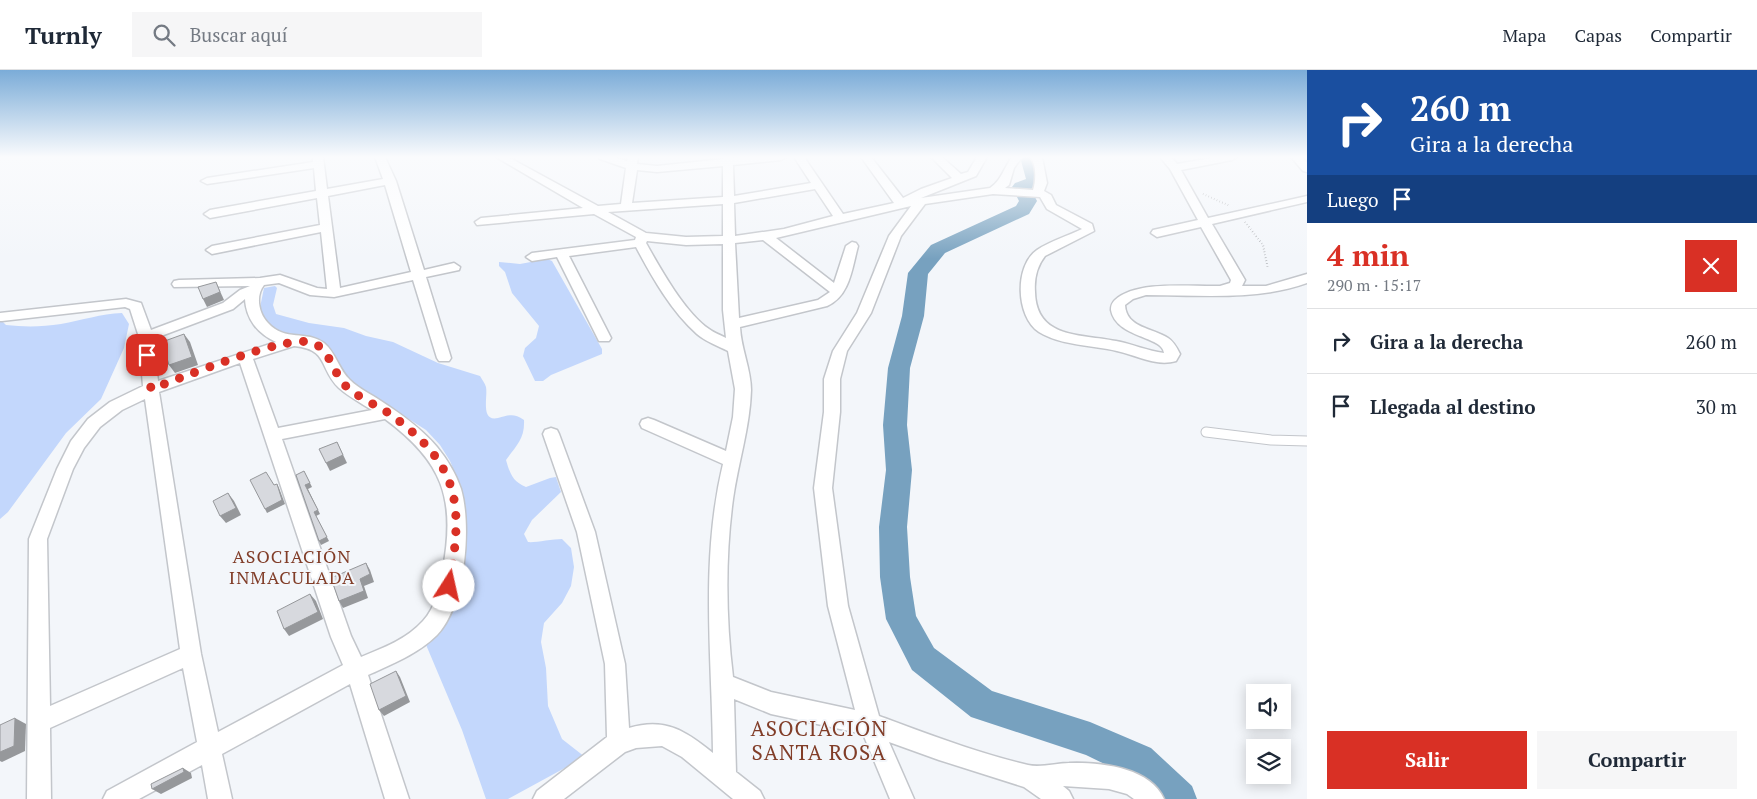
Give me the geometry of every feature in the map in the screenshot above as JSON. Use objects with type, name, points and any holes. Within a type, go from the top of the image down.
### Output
[{"type":"street","points":[[323,191],[334,293]]},
{"type":"street","points":[[210,214],[338,191]]},
{"type":"street","points":[[393,191],[444,358]]},
{"type":"street","points":[[562,191],[595,209],[641,239],[655,270],[686,314],[703,332],[735,349]]},
{"type":"street","points":[[626,207],[628,191]]},
{"type":"street","points":[[725,777],[723,684],[718,622],[719,564],[724,500],[743,387],[735,349],[734,324],[730,310],[729,191]]},
{"type":"street","points":[[481,222],[595,209],[729,200],[782,191]]},
{"type":"street","points":[[822,191],[840,218]]},
{"type":"street","points":[[891,191],[901,204]]},
{"type":"street","points":[[901,204],[925,191]]},
{"type":"street","points":[[993,191],[1040,193],[1047,196],[1051,207],[1088,227],[1088,231],[1036,258],[1028,278],[1027,292],[1030,314],[1038,325],[1049,332],[1092,343],[1117,346],[1158,357],[1171,358],[1173,354],[1172,348],[1166,343],[1128,326],[1120,316],[1118,304],[1128,296],[1145,291],[1266,290],[1286,286],[1307,278]]},
{"type":"street","points":[[532,257],[562,254],[641,239],[766,236],[901,204],[993,191]]},
{"type":"street","points":[[1188,191],[1238,280],[1236,284],[1220,291]]},
{"type":"street","points":[[1157,233],[1307,199]]},
{"type":"street","points":[[902,799],[870,724],[838,606],[823,488],[832,412],[832,379],[840,350],[864,313],[895,236],[921,201]]},
{"type":"street","points":[[212,250],[327,227]]},
{"type":"street","points":[[766,236],[838,292]]},
{"type":"street","points":[[734,324],[822,303],[831,299],[838,292],[852,246]]},
{"type":"street","points":[[562,254],[604,338]]},
{"type":"street","points":[[146,337],[228,306],[244,293],[257,286],[280,279],[315,292],[334,293],[454,267]]},
{"type":"street","points":[[179,284],[257,286]]},
{"type":"street","points":[[115,799],[356,670],[413,643],[432,626],[449,586],[455,549],[457,516],[452,489],[439,460],[419,438],[343,383],[319,347],[312,342],[294,341],[274,335],[261,324],[255,316],[251,299],[257,286]]},
{"type":"street","points":[[2,317],[132,304],[136,306],[146,337],[151,389],[191,654],[220,799]]},
{"type":"street","points":[[38,799],[38,539],[65,469],[77,444],[94,424],[116,406],[151,389],[294,341]]},
{"type":"street","points":[[245,356],[341,637],[356,670],[397,799]]},
{"type":"street","points":[[271,435],[387,413]]},
{"type":"street","points":[[648,424],[732,461]]},
{"type":"street","points":[[551,434],[586,532],[615,664],[619,742]]},
{"type":"street","points":[[38,722],[191,654]]},
{"type":"street","points":[[723,684],[771,703],[870,724],[938,749],[1030,777],[1061,799]]},
{"type":"street","points":[[545,799],[619,742],[636,737],[664,735],[690,749],[752,799]]},
{"type":"street","points":[[1030,777],[1068,773],[1103,776],[1135,786],[1152,799]]},
{"type":"lane","points":[[1206,432],[1271,440],[1307,441]]},
{"type":"shaded area","points":[[547,259],[552,261],[602,349],[602,354],[551,375],[543,381],[535,381],[523,356],[525,348],[536,338],[539,326],[512,293],[505,272],[499,266],[499,262],[520,264]]},
{"type":"shaded area","points":[[275,286],[277,288],[273,305],[276,314],[309,323],[344,328],[366,336],[393,342],[438,363],[480,376],[486,387],[486,408],[489,416],[498,418],[508,415],[524,420],[521,437],[506,460],[511,473],[518,483],[526,487],[556,477],[561,492],[532,520],[524,534],[528,542],[562,539],[571,548],[574,567],[571,586],[562,603],[544,623],[541,642],[546,668],[548,706],[562,739],[585,757],[508,799],[486,799],[462,730],[424,640],[464,524],[462,489],[450,461],[440,445],[426,430],[393,409],[353,392],[332,361],[293,338],[257,322],[264,288]]},
{"type":"shaded area","points":[[122,313],[129,324],[124,348],[101,399],[66,433],[8,512],[0,519],[0,319],[6,325],[40,326]]},
{"type":"building","points":[[216,282],[220,292],[203,299],[198,287]]},
{"type":"building","points":[[184,334],[192,357],[169,365],[162,342]]},
{"type":"building","points":[[337,442],[343,455],[326,463],[319,449]]},
{"type":"building","points":[[304,471],[310,483],[305,485],[318,510],[314,512],[327,537],[319,541],[296,475]]},
{"type":"building","points":[[266,472],[274,485],[277,484],[282,500],[265,509],[250,480]]},
{"type":"building","points":[[228,493],[236,508],[220,516],[213,501]]},
{"type":"building","points":[[366,563],[370,574],[360,579],[364,591],[339,601],[331,578]]},
{"type":"building","points":[[310,594],[318,612],[284,629],[277,611]]},
{"type":"building","points":[[396,671],[406,696],[379,710],[370,684]]},
{"type":"building","points":[[15,718],[14,746],[0,752],[0,725]]},
{"type":"building","points":[[183,768],[184,772],[152,789],[151,784]]},
{"type":"waterway","points":[[1023,191],[1028,201],[1023,210],[938,249],[918,273],[913,316],[899,368],[895,425],[899,470],[893,527],[895,577],[901,619],[923,659],[983,705],[1090,739],[1138,761],[1179,799]]},
{"type":"district","name":"ASOCIACIÓN INMACULADA","points":[[292,566]]},
{"type":"district","name":"ASOCIACIÓN SANTA ROSA","points":[[819,740]]},
{"type":"route","points":[[147,355],[151,389],[294,341],[312,342],[319,347],[343,383],[419,438],[439,460],[452,489],[457,516],[455,549],[449,586]]}]
